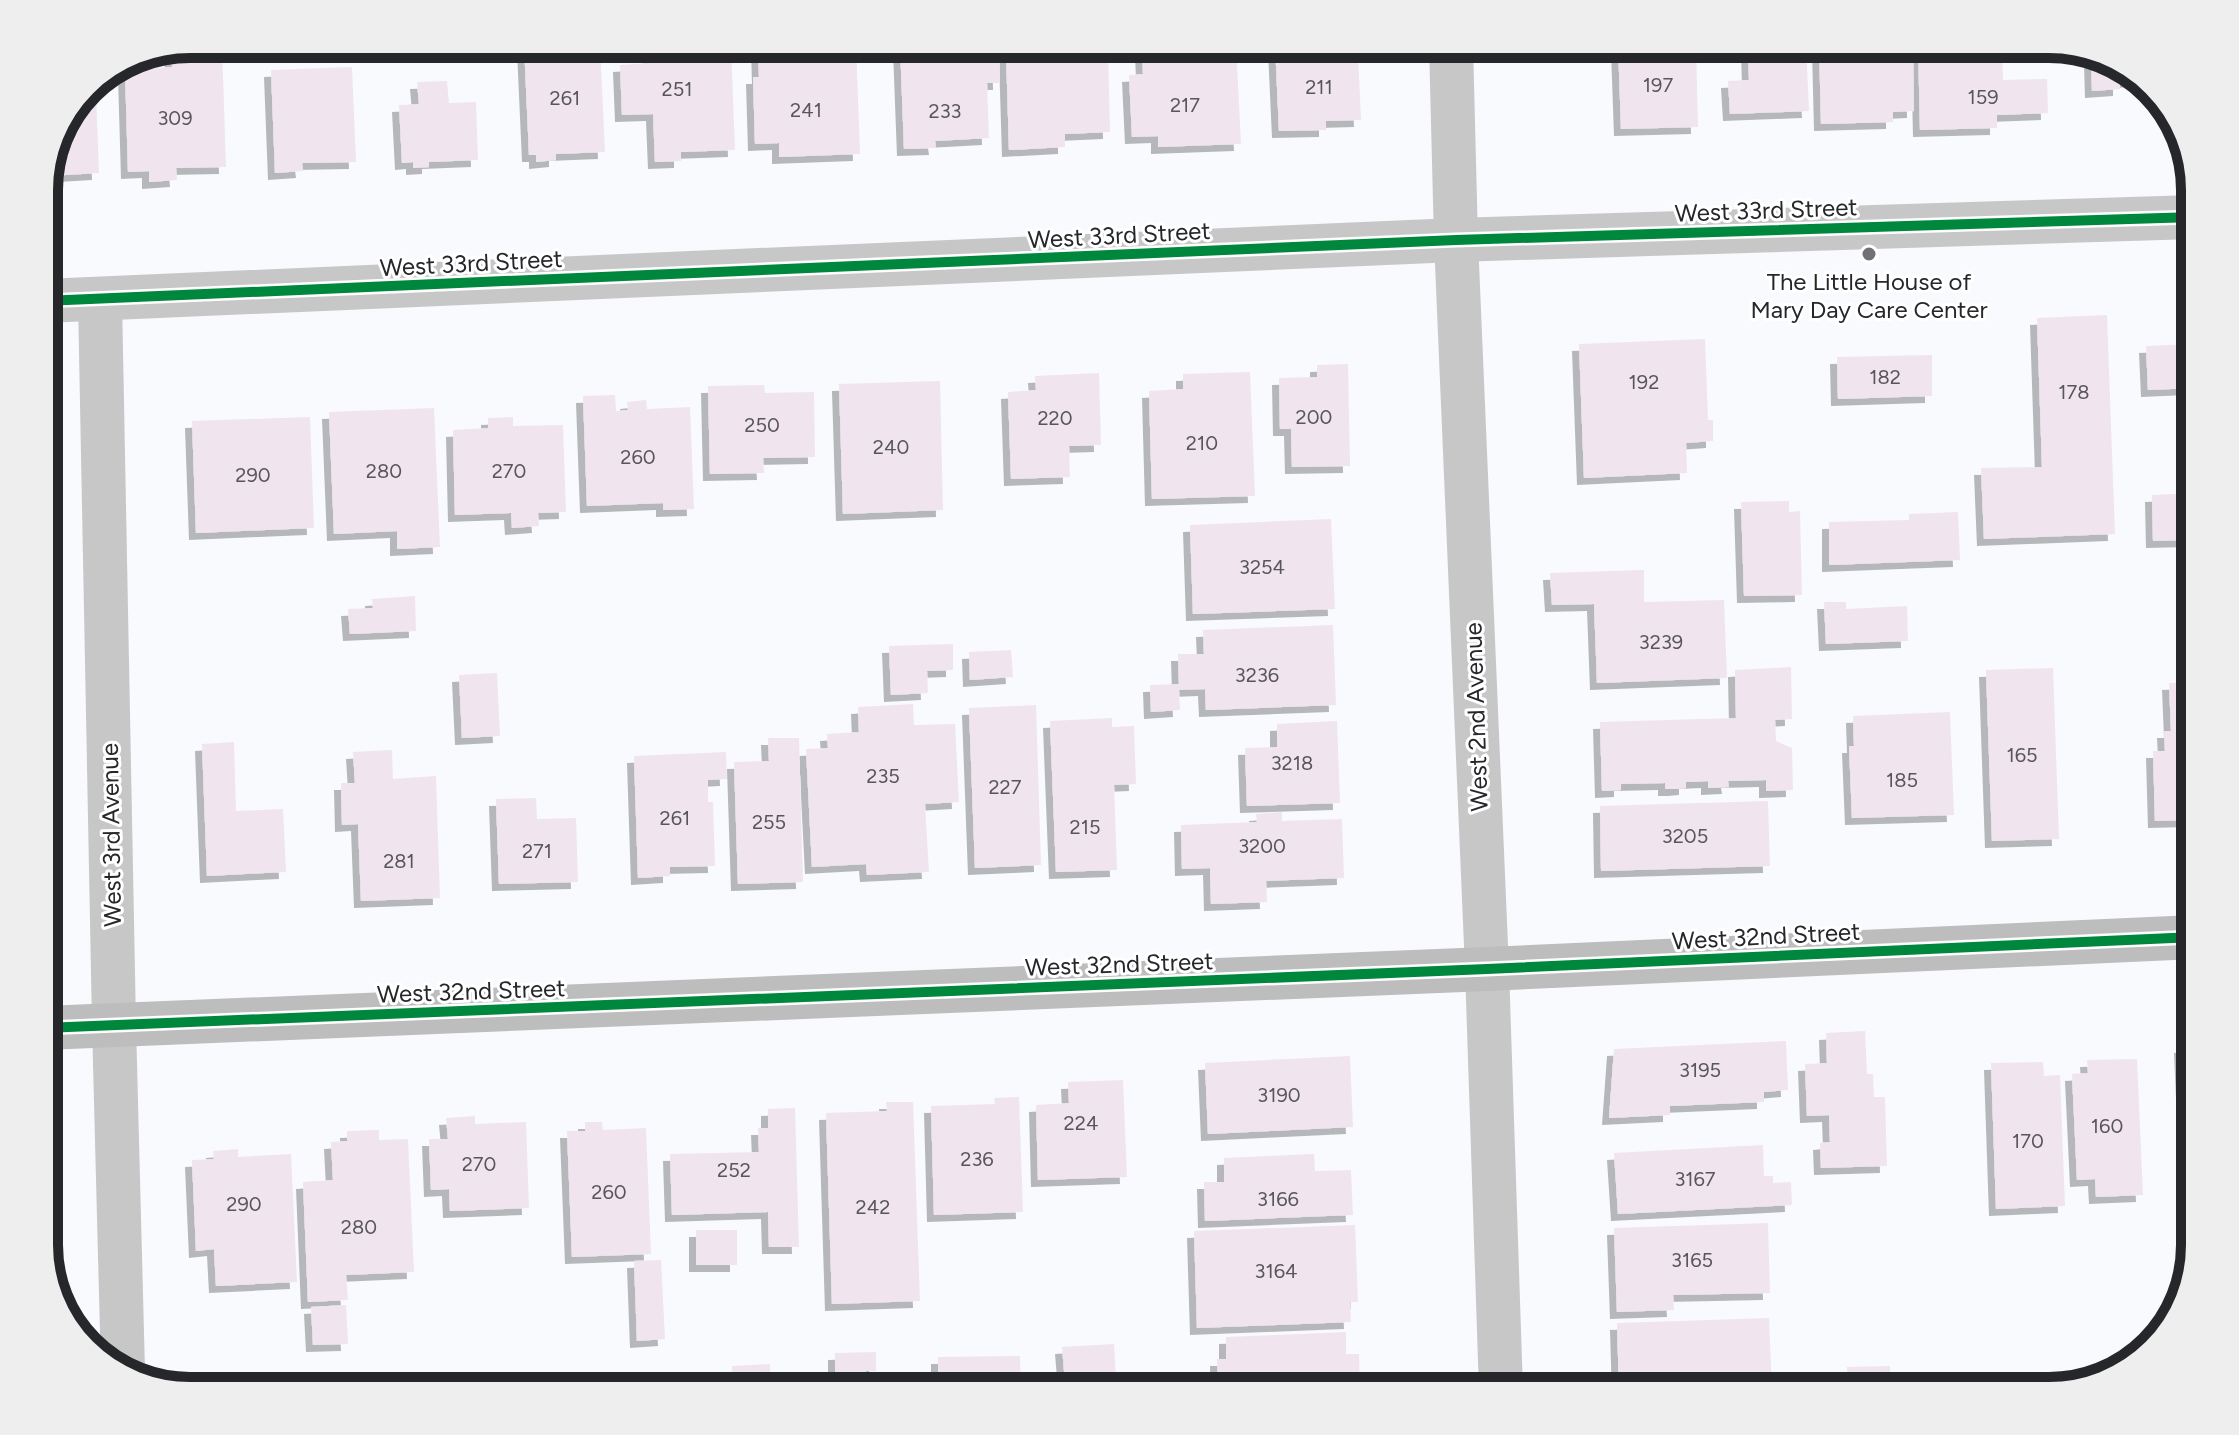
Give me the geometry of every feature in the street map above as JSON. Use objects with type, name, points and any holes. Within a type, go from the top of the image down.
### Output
[{"type":"street","name":"West 2nd Avenue","points":[[1451,58],[1501,1377]]},
{"type":"street","name":"West 33rd Street","points":[[58,300],[1456,240],[2181,217]]},
{"type":"street","name":"West 3rd Avenue","points":[[100,299],[123,1358]]},
{"type":"street","name":"West 32nd Street","points":[[58,1027],[2181,938]]},
{"type":"building","points":[[222,58],[226,167],[176,168],[177,180],[149,182],[149,171],[128,172],[125,76],[137,69],[172,67],[172,60]]},
{"type":"building","points":[[525,58],[601,58],[605,152],[556,154],[556,160],[536,162],[536,155],[529,155]]},
{"type":"building","points":[[651,58],[732,58],[735,150],[681,152],[681,161],[655,162],[653,114],[622,115],[620,65],[651,63]]},
{"type":"building","points":[[758,58],[857,58],[860,154],[779,157],[779,143],[755,144],[753,77],[759,77]]},
{"type":"building","points":[[901,58],[999,58],[1000,83],[987,83],[989,138],[935,141],[936,148],[904,149]]},
{"type":"building","points":[[1006,58],[1108,58],[1110,132],[1065,134],[1065,147],[1009,150]]},
{"type":"building","points":[[1142,58],[1237,58],[1241,144],[1158,147],[1158,136],[1132,137],[1129,75],[1143,74]]},
{"type":"building","points":[[1276,58],[1358,58],[1361,120],[1326,121],[1326,130],[1279,131]]},
{"type":"building","points":[[1618,58],[1696,58],[1698,127],[1621,129]]},
{"type":"building","points":[[1748,58],[1807,58],[1809,111],[1730,114],[1728,81],[1749,80]]},
{"type":"building","points":[[1819,58],[1913,58],[1914,111],[1893,112],[1893,122],[1821,124]]},
{"type":"building","points":[[1918,58],[2002,58],[2003,80],[2047,79],[2048,113],[1997,115],[1997,128],[1920,130]]},
{"type":"building","points":[[2091,65],[2123,81],[2120,81],[2120,89],[2092,91]]},
{"type":"building","points":[[352,67],[356,162],[302,163],[303,171],[275,173],[271,70]]},
{"type":"building","points":[[447,81],[449,103],[476,102],[478,160],[429,162],[429,167],[413,168],[413,162],[402,163],[399,105],[419,104],[417,82]]},
{"type":"building","points":[[96,98],[99,173],[59,175],[68,139],[80,117]]},
{"type":"building","points":[[2107,315],[2115,534],[1984,539],[1981,468],[2042,467],[2037,318]]},
{"type":"building","points":[[1705,339],[1708,420],[1713,420],[1713,441],[1686,443],[1687,473],[1584,478],[1579,344]]},
{"type":"building","points":[[2181,345],[2181,389],[2148,390],[2146,346]]},
{"type":"building","points":[[1932,355],[1932,396],[1838,399],[1837,357]]},
{"type":"building","points":[[1348,364],[1350,466],[1292,467],[1291,429],[1280,429],[1279,378],[1317,377],[1317,365]]},
{"type":"building","points":[[1250,372],[1255,496],[1152,499],[1149,391],[1183,389],[1183,374]]},
{"type":"building","points":[[1099,373],[1101,445],[1069,446],[1070,477],[1011,479],[1008,392],[1036,390],[1035,376]]},
{"type":"building","points":[[940,381],[943,510],[843,514],[839,384]]},
{"type":"building","points":[[764,385],[765,393],[814,392],[815,457],[763,458],[764,473],[710,474],[708,386]]},
{"type":"building","points":[[615,395],[616,411],[628,410],[627,402],[646,400],[647,409],[690,407],[694,509],[663,510],[663,503],[587,506],[583,396]]},
{"type":"building","points":[[434,408],[440,547],[397,549],[397,531],[334,534],[329,412]]},
{"type":"building","points":[[310,417],[314,528],[196,533],[192,421]]},
{"type":"building","points":[[513,417],[513,426],[563,425],[566,512],[538,513],[539,526],[512,528],[511,513],[455,515],[453,430],[488,428],[488,418]]},
{"type":"building","points":[[2181,494],[2181,540],[2153,541],[2152,495]]},
{"type":"building","points":[[1789,501],[1789,512],[1800,511],[1802,595],[1744,596],[1741,502]]},
{"type":"building","points":[[1958,512],[1960,560],[1829,565],[1829,522],[1909,520],[1909,514]]},
{"type":"building","points":[[1331,519],[1335,609],[1193,614],[1190,525]]},
{"type":"building","points":[[1644,570],[1644,602],[1724,600],[1727,678],[1597,683],[1594,604],[1552,605],[1550,573]]},
{"type":"building","points":[[415,596],[416,631],[350,634],[348,609],[373,608],[372,599]]},
{"type":"building","points":[[1824,602],[1846,602],[1846,609],[1907,606],[1908,641],[1826,644]]},
{"type":"building","points":[[1333,625],[1336,705],[1206,710],[1205,689],[1179,690],[1180,710],[1151,712],[1150,685],[1179,684],[1178,654],[1204,654],[1203,630]]},
{"type":"building","points":[[953,644],[953,670],[927,671],[928,693],[891,695],[889,646]]},
{"type":"building","points":[[1011,650],[1013,677],[970,680],[969,652]]},
{"type":"building","points":[[1791,667],[1792,719],[1775,720],[1776,741],[1792,748],[1793,790],[1766,791],[1766,780],[1728,781],[1729,787],[1708,788],[1708,781],[1686,782],[1686,788],[1675,789],[1665,789],[1665,783],[1621,784],[1621,790],[1602,791],[1600,722],[1736,718],[1735,670]]},
{"type":"building","points":[[2053,668],[2059,839],[1992,841],[1986,670]]},
{"type":"building","points":[[497,673],[500,736],[462,738],[459,675]]},
{"type":"building","points":[[2169,683],[2181,683],[2181,820],[2155,821],[2153,751],[2165,751],[2164,731],[2171,731]]},
{"type":"building","points":[[913,704],[914,725],[955,724],[959,802],[925,804],[929,872],[867,875],[866,864],[812,867],[806,749],[828,748],[827,734],[859,732],[858,707]]},
{"type":"building","points":[[1036,705],[1041,865],[975,868],[969,708]]},
{"type":"building","points":[[1950,712],[1954,815],[1852,818],[1849,746],[1854,746],[1853,716]]},
{"type":"building","points":[[1112,718],[1112,727],[1134,726],[1136,784],[1114,785],[1117,870],[1056,872],[1050,721]]},
{"type":"building","points":[[1337,721],[1340,803],[1247,806],[1245,748],[1277,747],[1277,724]]},
{"type":"building","points":[[768,738],[799,738],[803,882],[738,884],[734,762],[769,761]]},
{"type":"building","points":[[234,742],[236,811],[283,809],[286,872],[207,876],[202,744]]},
{"type":"building","points":[[392,750],[393,779],[436,776],[440,898],[361,901],[358,824],[342,825],[341,783],[355,783],[353,752]]},
{"type":"building","points":[[726,752],[727,779],[708,780],[708,802],[713,802],[715,866],[670,867],[670,876],[638,878],[634,756]]},
{"type":"building","points":[[536,798],[537,819],[576,818],[578,882],[499,884],[496,799]]},
{"type":"building","points":[[1768,801],[1770,866],[1601,871],[1600,806]]},
{"type":"building","points":[[1282,812],[1282,821],[1342,819],[1344,878],[1266,881],[1267,902],[1211,904],[1210,868],[1182,869],[1181,825],[1257,822],[1256,814]]},
{"type":"building","points":[[1865,1031],[1867,1074],[1873,1074],[1874,1097],[1885,1097],[1887,1166],[1821,1168],[1820,1143],[1830,1142],[1829,1115],[1807,1116],[1805,1064],[1827,1063],[1826,1033]]},
{"type":"building","points":[[1786,1041],[1788,1090],[1764,1092],[1764,1102],[1670,1106],[1670,1115],[1609,1118],[1614,1049]]},
{"type":"building","points":[[1350,1056],[1353,1127],[1208,1134],[1205,1063]]},
{"type":"building","points":[[2137,1059],[2143,1195],[2096,1197],[2095,1179],[2077,1180],[2072,1074],[2088,1073],[2087,1060]]},
{"type":"building","points":[[2043,1062],[2044,1076],[2060,1075],[2065,1206],[1996,1209],[1991,1063]]},
{"type":"building","points":[[1123,1080],[1127,1177],[1038,1180],[1036,1105],[1069,1103],[1068,1082]]},
{"type":"building","points":[[1019,1097],[1023,1212],[934,1215],[931,1106],[995,1104],[994,1098]]},
{"type":"building","points":[[886,1102],[913,1102],[920,1301],[832,1304],[826,1113],[887,1111]]},
{"type":"building","points":[[795,1108],[799,1247],[769,1247],[768,1212],[672,1215],[670,1154],[759,1152],[758,1128],[768,1128],[768,1109]]},
{"type":"building","points":[[475,1116],[475,1124],[526,1122],[529,1208],[450,1211],[449,1189],[431,1190],[429,1139],[448,1139],[446,1118]]},
{"type":"building","points":[[585,1122],[602,1122],[603,1130],[646,1128],[651,1254],[572,1257],[567,1131],[585,1131]]},
{"type":"building","points":[[379,1130],[379,1140],[408,1139],[414,1272],[346,1275],[348,1300],[308,1302],[303,1182],[333,1180],[331,1142],[347,1141],[347,1131]]},
{"type":"building","points":[[1763,1145],[1764,1176],[1773,1176],[1773,1183],[1791,1182],[1792,1205],[1618,1214],[1614,1153]]},
{"type":"building","points":[[238,1149],[238,1157],[291,1154],[297,1282],[216,1286],[214,1249],[196,1251],[192,1160],[214,1159],[213,1151]]},
{"type":"building","points":[[1314,1154],[1315,1171],[1351,1170],[1353,1215],[1205,1221],[1204,1182],[1224,1182],[1224,1158]]},
{"type":"building","points":[[1768,1223],[1770,1293],[1673,1295],[1674,1310],[1617,1312],[1614,1228]]},
{"type":"building","points":[[1355,1225],[1358,1302],[1350,1302],[1351,1322],[1197,1328],[1194,1231]]},
{"type":"building","points":[[696,1230],[737,1230],[737,1265],[696,1265]]},
{"type":"building","points":[[661,1260],[665,1339],[637,1341],[634,1261]]},
{"type":"building","points":[[346,1305],[348,1344],[313,1345],[311,1307]]},
{"type":"building","points":[[1769,1318],[1771,1377],[1619,1377],[1617,1323]]},
{"type":"building","points":[[1346,1332],[1346,1354],[1359,1354],[1360,1377],[1218,1377],[1217,1359],[1226,1359],[1226,1337]]},
{"type":"building","points":[[1114,1344],[1116,1377],[1064,1377],[1062,1347]]},
{"type":"building","points":[[876,1352],[876,1371],[866,1371],[866,1377],[840,1377],[840,1373],[835,1373],[835,1353]]},
{"type":"building","points":[[1020,1356],[1021,1377],[938,1377],[938,1357]]},
{"type":"building","points":[[770,1364],[770,1377],[732,1377],[732,1366]]},
{"type":"building","points":[[1890,1366],[1890,1377],[1847,1377],[1847,1367]]},
{"type":"cycle path","points":[[58,300],[1456,240],[2181,217]]},
{"type":"cycle path","points":[[58,1027],[2181,938]]},
{"type":"place","name":"The Little House of Mary Day Care Center","points":[[1869,254]]}]
